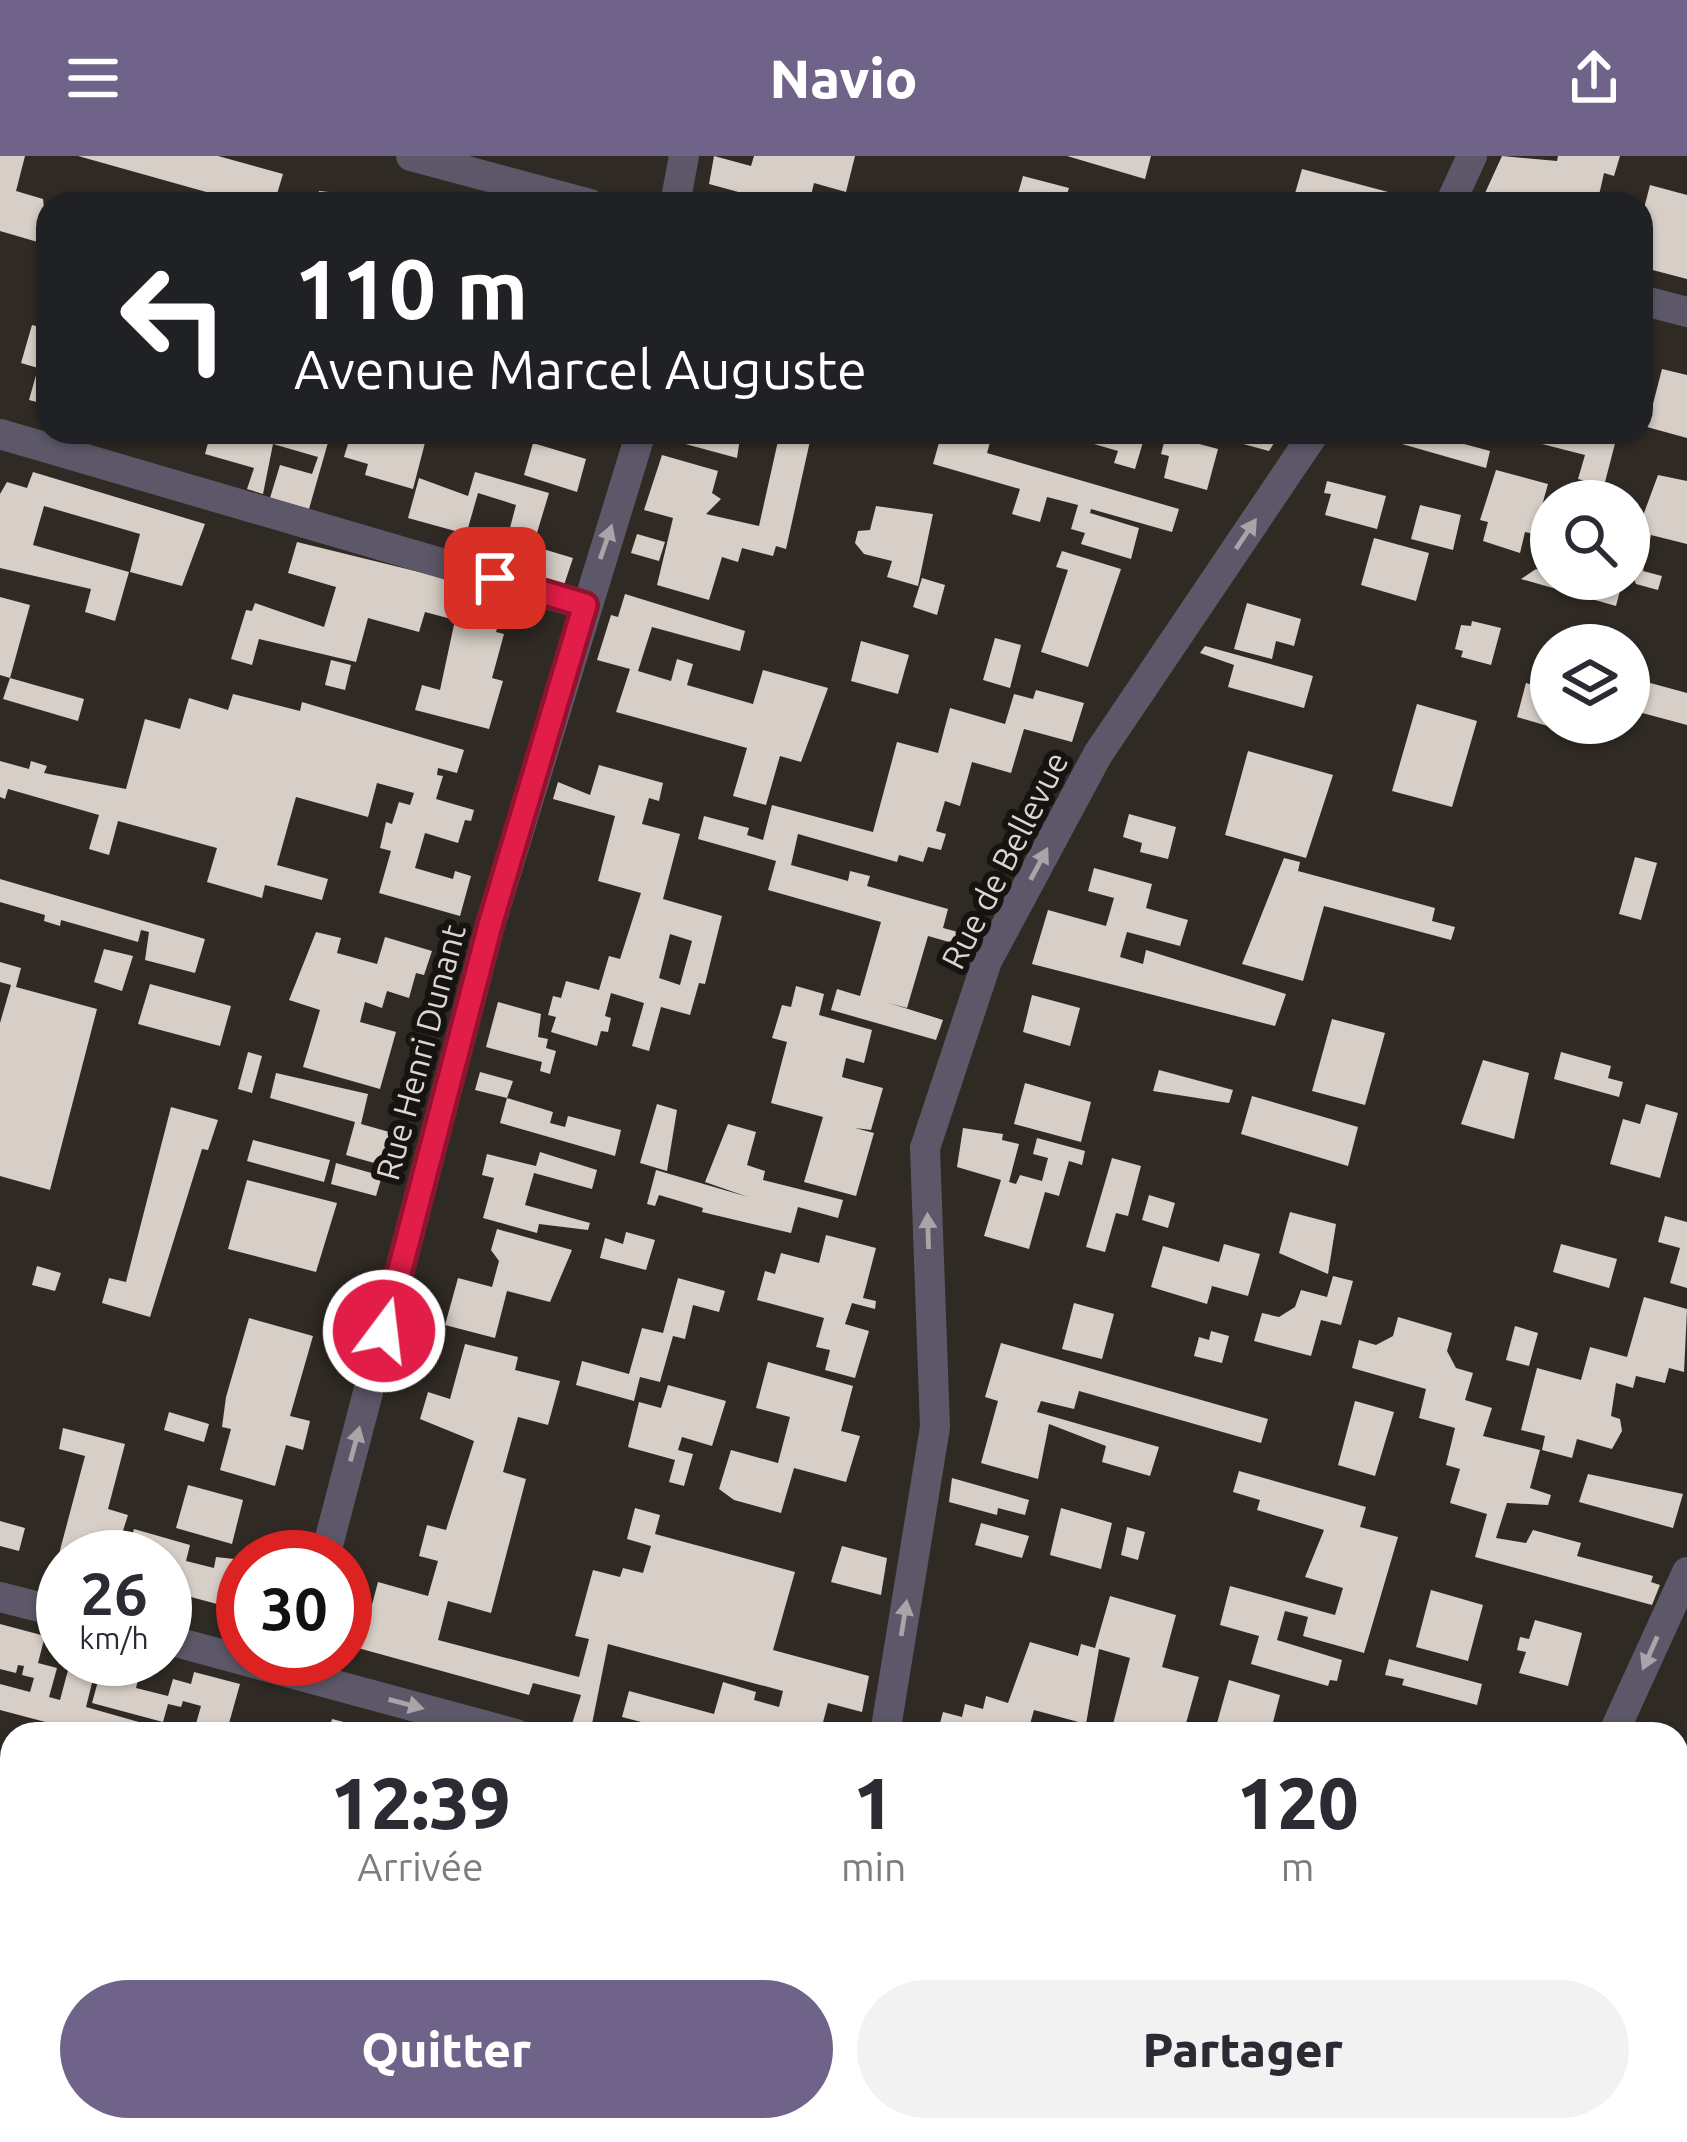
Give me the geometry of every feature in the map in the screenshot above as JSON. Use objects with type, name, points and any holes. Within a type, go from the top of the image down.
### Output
[{"type":"street","points":[[410,156],[545,192]]},
{"type":"street","points":[[677,192],[684,156]]},
{"type":"street","points":[[1456,192],[1472,156]]},
{"type":"street","points":[[1653,303],[1687,312]]},
{"type":"street","points":[[0,434],[585,605]]},
{"type":"street","name":"Rue Henri Dunant","points":[[332,1530],[490,925],[637,444]]},
{"type":"street","name":"Rue de Bellevue","points":[[888,1722],[935,1427],[925,1148],[987,961],[1098,754],[1307,444]]},
{"type":"street","points":[[1618,1722],[1687,1572]]},
{"type":"street","points":[[0,1597],[36,1606]]},
{"type":"street","points":[[361,1686],[477,1722]]},
{"type":"building","points":[[0,156],[25,156],[16,191],[36,197],[36,242],[0,231]]},
{"type":"building","points":[[78,156],[218,156],[283,174],[278,192],[206,192]]},
{"type":"building","points":[[714,156],[751,166],[754,156],[855,156],[846,192],[814,183],[812,192],[738,192],[709,184]]},
{"type":"building","points":[[1067,156],[1151,156],[1145,179]]},
{"type":"building","points":[[1502,156],[1557,161],[1558,156],[1620,156],[1614,176],[1604,173],[1600,192],[1486,192]]},
{"type":"building","points":[[1302,169],[1388,192],[1295,192]]},
{"type":"building","points":[[1023,176],[1069,188],[1068,192],[1018,192]]},
{"type":"building","points":[[1650,185],[1687,195],[1687,279],[1653,270],[1653,192],[1648,192]]},
{"type":"building","points":[[32,325],[36,326],[36,367],[21,363]]},
{"type":"building","points":[[1662,369],[1687,375],[1687,438],[1653,429],[1653,404]]},
{"type":"building","points":[[36,375],[36,402],[29,400]]},
{"type":"building","points":[[208,444],[273,444],[263,494],[247,489],[254,468],[205,454]]},
{"type":"building","points":[[273,444],[328,444],[309,509],[270,498],[280,465],[312,474],[318,457]]},
{"type":"building","points":[[348,444],[425,444],[413,489],[365,475],[368,464],[344,457]]},
{"type":"building","points":[[533,444],[586,459],[577,492],[524,475]]},
{"type":"building","points":[[685,444],[739,444],[737,458]]},
{"type":"building","points":[[777,444],[809,444],[786,549],[776,546],[773,556],[742,548],[738,562],[722,557],[709,600],[657,585],[673,518],[644,510],[662,455],[718,471],[712,493],[721,499],[706,514],[759,526]]},
{"type":"building","points":[[939,444],[990,444],[987,453],[1179,509],[1172,532],[1091,509],[1090,513],[1139,528],[1131,559],[1081,544],[1085,533],[1071,529],[1078,505],[1047,497],[1040,522],[1012,514],[1020,489],[933,464]]},
{"type":"building","points":[[1094,444],[1142,444],[1135,469],[1114,463],[1118,451]]},
{"type":"building","points":[[1164,444],[1218,449],[1207,490],[1164,478],[1169,456],[1161,454]]},
{"type":"building","points":[[1243,444],[1273,444],[1269,451]]},
{"type":"building","points":[[1402,444],[1464,444],[1490,451],[1486,468]]},
{"type":"building","points":[[1542,444],[1615,444],[1606,480],[1578,479],[1585,455]]},
{"type":"building","points":[[1496,470],[1533,480],[1530,533],[1525,532],[1520,553],[1483,541],[1488,522],[1480,520]]},
{"type":"building","points":[[33,472],[205,524],[182,586],[130,572],[140,534],[44,506],[33,545],[129,572],[115,621],[85,612],[91,589],[0,568],[0,494],[7,482],[27,488]]},
{"type":"building","points":[[475,472],[549,493],[533,546],[573,558],[564,585],[460,556],[466,534],[408,518],[419,478],[468,496]],"holes":[[[478,493],[516,505],[507,539],[468,528]]]},
{"type":"building","points":[[1658,475],[1687,481],[1687,544],[1651,535],[1650,540],[1650,497]]},
{"type":"building","points":[[1327,481],[1386,496],[1377,529],[1325,515],[1331,494],[1324,493]]},
{"type":"building","points":[[1420,505],[1461,515],[1453,550],[1411,539]]},
{"type":"building","points":[[876,506],[933,514],[918,586],[887,577],[892,561],[864,554],[855,543],[858,531],[870,530]]},
{"type":"building","points":[[637,534],[665,542],[659,561],[631,553]]},
{"type":"building","points":[[1374,538],[1429,553],[1416,601],[1361,585]]},
{"type":"building","points":[[297,542],[460,582],[458,590],[505,602],[496,632],[504,634],[492,678],[503,681],[489,729],[415,710],[422,685],[440,690],[455,620],[425,612],[419,632],[368,618],[356,662],[259,639],[252,665],[231,659],[246,610],[252,611],[255,603],[324,627],[336,587],[288,573]]},
{"type":"building","points":[[1062,551],[1121,569],[1088,667],[1041,652],[1068,570],[1056,567]]},
{"type":"building","points":[[1650,573],[1662,576],[1658,590],[1650,588]]},
{"type":"building","points":[[922,578],[945,585],[937,615],[913,607]]},
{"type":"building","points":[[625,594],[745,631],[740,651],[652,627],[638,671],[671,681],[677,659],[693,664],[687,685],[753,704],[763,670],[828,688],[801,762],[780,756],[766,805],[733,796],[747,748],[616,712],[630,669],[597,660],[611,615],[618,617]]},
{"type":"building","points":[[0,597],[30,605],[10,678],[0,675]]},
{"type":"building","points":[[1247,603],[1301,619],[1294,646],[1276,641],[1272,659],[1234,649]]},
{"type":"building","points":[[1472,621],[1501,628],[1491,665],[1461,657],[1463,651],[1455,649],[1461,625],[1471,626]]},
{"type":"building","points":[[995,638],[1021,645],[1010,688],[983,680]]},
{"type":"building","points":[[861,641],[909,655],[898,694],[851,681]]},
{"type":"building","points":[[1205,646],[1313,676],[1304,708],[1228,687],[1234,665],[1200,653]]},
{"type":"building","points":[[331,660],[351,665],[345,690],[325,685]]},
{"type":"building","points":[[10,678],[84,699],[78,721],[3,699]]},
{"type":"building","points":[[1526,683],[1530,684],[1530,721],[1517,717]]},
{"type":"building","points":[[1650,683],[1687,693],[1687,725],[1650,715]]},
{"type":"building","points":[[1036,690],[1084,703],[1072,742],[1024,729],[1011,773],[972,762],[960,806],[945,801],[936,831],[946,834],[941,850],[928,847],[923,862],[899,855],[897,862],[798,834],[791,865],[848,881],[850,871],[870,876],[867,886],[948,909],[943,928],[973,936],[967,947],[928,936],[907,1008],[889,1003],[943,1020],[936,1040],[831,1010],[837,989],[860,996],[881,922],[768,890],[776,861],[698,839],[704,816],[749,828],[747,835],[763,840],[772,805],[873,832],[897,742],[938,753],[950,708],[1005,724],[1014,694],[1033,699]]},
{"type":"building","points":[[233,694],[300,711],[302,702],[464,750],[457,773],[438,768],[437,775],[443,776],[436,799],[474,810],[471,821],[465,820],[458,843],[425,833],[415,868],[453,879],[455,871],[471,876],[460,916],[379,893],[391,851],[380,848],[386,822],[392,824],[399,802],[410,805],[414,793],[377,783],[368,817],[296,797],[277,865],[328,879],[322,900],[265,885],[262,898],[207,882],[217,848],[118,821],[109,855],[89,849],[99,815],[8,789],[5,799],[0,797],[0,761],[29,769],[31,761],[47,766],[44,773],[126,789],[145,719],[180,729],[189,698],[228,710]]},
{"type":"building","points":[[1417,704],[1477,721],[1452,807],[1392,791]]},
{"type":"building","points":[[1248,751],[1333,775],[1306,858],[1225,835]]},
{"type":"building","points":[[599,765],[663,783],[659,801],[649,798],[642,824],[680,834],[663,899],[722,916],[705,984],[699,983],[690,1015],[661,1007],[649,1051],[632,1046],[644,1003],[611,993],[605,1016],[611,1018],[608,1032],[601,1031],[597,1046],[551,1032],[556,1017],[548,1015],[553,996],[561,998],[566,981],[599,990],[609,956],[620,959],[641,893],[598,881],[615,816],[553,799],[558,782],[590,795]],"holes":[[[670,934],[692,941],[680,985],[659,978]]]},
{"type":"building","points":[[1129,814],[1176,827],[1168,859],[1140,852],[1142,843],[1123,837]]},
{"type":"building","points":[[1635,857],[1657,863],[1641,920],[1619,914]]},
{"type":"building","points":[[1284,858],[1300,862],[1298,871],[1435,908],[1432,921],[1455,927],[1451,940],[1324,906],[1303,981],[1242,964]]},
{"type":"building","points":[[1094,868],[1152,884],[1146,908],[1188,920],[1180,946],[1127,932],[1120,957],[1143,964],[1146,950],[1286,994],[1275,1026],[1032,964],[1048,910],[1106,926],[1114,898],[1088,891]]},
{"type":"building","points":[[0,879],[205,939],[195,973],[145,960],[149,932],[141,930],[138,942],[61,920],[60,926],[44,921],[45,915],[0,902]]},
{"type":"building","points":[[316,932],[341,938],[337,953],[377,964],[385,937],[432,951],[424,975],[416,973],[409,998],[387,991],[382,1008],[365,1002],[360,1022],[396,1032],[380,1089],[303,1067],[320,1010],[289,1000]]},
{"type":"building","points":[[104,949],[133,956],[122,991],[94,982]]},
{"type":"building","points":[[0,962],[21,968],[16,987],[97,1009],[50,1190],[0,1176],[0,1023],[11,985],[0,982]]},
{"type":"building","points":[[150,984],[231,1006],[220,1046],[138,1024]]},
{"type":"building","points":[[796,986],[824,994],[819,1015],[872,1030],[864,1063],[846,1058],[842,1077],[883,1088],[871,1130],[855,1128],[874,1133],[856,1196],[804,1182],[823,1117],[771,1103],[787,1042],[772,1038],[782,1005],[791,1007]]},
{"type":"building","points":[[1032,995],[1080,1008],[1070,1046],[1023,1032]]},
{"type":"building","points":[[498,1002],[541,1014],[538,1037],[548,1039],[546,1048],[556,1051],[550,1074],[540,1071],[542,1062],[486,1047]]},
{"type":"building","points":[[1332,1019],[1385,1033],[1365,1105],[1312,1091]]},
{"type":"building","points":[[248,1052],[262,1056],[252,1093],[238,1089]]},
{"type":"building","points":[[1561,1052],[1611,1066],[1608,1078],[1623,1082],[1619,1097],[1554,1079]]},
{"type":"building","points":[[1483,1060],[1529,1073],[1514,1139],[1461,1124]]},
{"type":"building","points":[[1159,1070],[1233,1090],[1229,1103],[1153,1091]]},
{"type":"building","points":[[480,1072],[513,1081],[507,1098],[475,1090]]},
{"type":"building","points":[[276,1073],[368,1094],[361,1124],[407,1137],[399,1170],[346,1155],[355,1122],[270,1098]]},
{"type":"building","points":[[1025,1083],[1091,1102],[1081,1142],[1014,1124]]},
{"type":"building","points":[[1252,1096],[1358,1127],[1348,1166],[1241,1134]]},
{"type":"building","points":[[507,1098],[553,1112],[550,1123],[565,1127],[568,1116],[621,1130],[615,1156],[500,1123]]},
{"type":"building","points":[[657,1104],[677,1110],[667,1171],[640,1163]]},
{"type":"building","points":[[1646,1104],[1678,1113],[1660,1178],[1610,1164],[1623,1119],[1640,1124]]},
{"type":"building","points":[[171,1107],[218,1120],[208,1150],[202,1149],[150,1317],[102,1303],[109,1278],[126,1282]]},
{"type":"building","points":[[728,1124],[756,1132],[747,1165],[765,1171],[763,1180],[843,1200],[838,1218],[798,1207],[791,1233],[702,1212],[703,1208],[659,1195],[655,1206],[647,1204],[656,1170],[748,1197],[705,1182]]},
{"type":"building","points":[[963,1128],[1003,1134],[1002,1140],[1019,1144],[1009,1182],[1016,1184],[1020,1175],[1042,1181],[1048,1158],[1033,1154],[1037,1138],[1085,1151],[1082,1165],[1069,1161],[1059,1196],[1045,1192],[1029,1249],[984,1236],[1001,1180],[957,1167]]},
{"type":"building","points":[[253,1140],[330,1160],[324,1182],[247,1161]]},
{"type":"building","points":[[540,1152],[597,1170],[592,1189],[534,1173],[525,1205],[590,1223],[588,1230],[539,1224],[537,1233],[483,1218],[494,1178],[482,1175],[487,1154],[536,1166]]},
{"type":"building","points":[[1112,1158],[1141,1166],[1128,1216],[1116,1213],[1105,1252],[1086,1247]]},
{"type":"building","points":[[336,1163],[382,1176],[376,1196],[331,1184]]},
{"type":"building","points":[[247,1180],[337,1203],[316,1272],[228,1249]]},
{"type":"building","points":[[1149,1195],[1175,1203],[1168,1228],[1142,1220]]},
{"type":"building","points":[[1290,1212],[1336,1224],[1328,1274],[1279,1253]]},
{"type":"building","points":[[1665,1216],[1687,1222],[1687,1288],[1670,1283],[1680,1248],[1658,1242]]},
{"type":"building","points":[[497,1229],[572,1250],[550,1302],[507,1291],[495,1338],[445,1325],[458,1278],[492,1287],[499,1261],[491,1250]]},
{"type":"building","points":[[626,1232],[655,1240],[646,1270],[600,1258],[605,1238],[623,1244]]},
{"type":"building","points":[[826,1235],[876,1248],[863,1298],[876,1301],[875,1309],[852,1303],[845,1324],[869,1331],[855,1378],[825,1370],[830,1350],[816,1347],[824,1318],[757,1300],[765,1271],[775,1274],[781,1253],[819,1263]]},
{"type":"building","points":[[1224,1244],[1260,1254],[1248,1296],[1212,1286],[1207,1304],[1151,1287],[1163,1246],[1219,1262]]},
{"type":"building","points":[[1561,1244],[1617,1259],[1609,1288],[1553,1272]]},
{"type":"building","points":[[37,1266],[61,1273],[55,1291],[32,1285]]},
{"type":"building","points":[[1333,1276],[1353,1281],[1341,1325],[1321,1320],[1311,1356],[1254,1341],[1262,1313],[1279,1317],[1295,1307],[1301,1290],[1327,1297]]},
{"type":"building","points":[[678,1278],[725,1291],[719,1312],[693,1305],[685,1339],[673,1336],[660,1382],[640,1377],[634,1401],[576,1385],[582,1361],[629,1374],[642,1328],[663,1333]]},
{"type":"building","points":[[1644,1297],[1687,1309],[1684,1372],[1669,1368],[1665,1383],[1636,1376],[1633,1388],[1616,1383],[1611,1416],[1620,1419],[1622,1431],[1612,1449],[1577,1439],[1572,1458],[1542,1450],[1545,1436],[1521,1430],[1537,1368],[1581,1380],[1590,1347],[1627,1357]]},
{"type":"building","points":[[1074,1303],[1114,1314],[1102,1359],[1062,1349]]},
{"type":"building","points":[[1398,1317],[1452,1333],[1447,1351],[1456,1368],[1473,1373],[1465,1400],[1492,1408],[1483,1436],[1540,1450],[1530,1488],[1551,1495],[1548,1505],[1507,1503],[1496,1538],[1526,1543],[1533,1530],[1581,1543],[1577,1556],[1653,1576],[1651,1582],[1660,1585],[1652,1605],[1475,1557],[1487,1514],[1450,1503],[1460,1469],[1446,1465],[1455,1428],[1419,1418],[1426,1389],[1352,1368],[1359,1340],[1376,1345],[1393,1336]]},
{"type":"building","points":[[249,1318],[313,1336],[290,1416],[310,1421],[303,1450],[286,1445],[275,1486],[220,1470],[231,1429],[222,1427],[226,1397]]},
{"type":"building","points":[[1515,1326],[1538,1333],[1529,1366],[1506,1360]]},
{"type":"building","points":[[1211,1331],[1229,1336],[1222,1363],[1194,1356],[1199,1337],[1209,1340]]},
{"type":"building","points":[[1001,1343],[1268,1419],[1261,1443],[1079,1391],[1074,1409],[1041,1401],[1037,1412],[1159,1447],[1150,1476],[1102,1462],[1106,1446],[1049,1424],[1038,1479],[981,1463],[998,1401],[985,1397]]},
{"type":"building","points":[[465,1344],[518,1357],[515,1370],[560,1381],[548,1425],[518,1417],[503,1472],[526,1479],[491,1613],[448,1601],[438,1640],[579,1677],[589,1639],[575,1636],[593,1570],[620,1577],[623,1568],[643,1573],[651,1546],[627,1539],[635,1508],[660,1515],[655,1534],[795,1572],[773,1650],[869,1676],[862,1712],[828,1703],[823,1722],[641,1722],[622,1717],[629,1691],[714,1714],[723,1682],[756,1692],[754,1700],[779,1707],[783,1691],[608,1644],[592,1722],[573,1722],[581,1695],[533,1683],[529,1695],[372,1652],[372,1605],[378,1582],[428,1596],[438,1561],[419,1556],[427,1525],[446,1530],[474,1441],[420,1419],[428,1392],[450,1399]]},
{"type":"building","points":[[768,1362],[853,1386],[841,1431],[860,1436],[846,1482],[794,1468],[781,1513],[734,1500],[719,1489],[731,1450],[778,1463],[790,1417],[756,1408]]},
{"type":"building","points":[[668,1385],[726,1401],[712,1446],[682,1437],[678,1450],[693,1454],[684,1486],[669,1482],[675,1460],[628,1447],[639,1402],[661,1408]]},
{"type":"building","points":[[1355,1401],[1394,1412],[1375,1476],[1338,1465]]},
{"type":"building","points":[[169,1412],[209,1424],[204,1442],[164,1430]]},
{"type":"building","points":[[63,1428],[125,1444],[108,1509],[128,1515],[123,1530],[65,1530],[85,1456],[59,1449]]},
{"type":"building","points":[[1239,1471],[1366,1507],[1360,1527],[1398,1537],[1364,1653],[1303,1636],[1308,1617],[1285,1611],[1277,1640],[1342,1660],[1337,1681],[1330,1680],[1328,1686],[1251,1664],[1259,1636],[1220,1625],[1230,1586],[1335,1615],[1343,1588],[1305,1577],[1324,1530],[1257,1510],[1260,1500],[1233,1492]]},
{"type":"building","points":[[1588,1474],[1683,1494],[1673,1528],[1579,1502]]},
{"type":"building","points":[[952,1478],[1029,1500],[1025,1515],[998,1508],[997,1515],[949,1502]]},
{"type":"building","points":[[188,1485],[243,1500],[236,1530],[216,1530],[216,1539],[176,1528]]},
{"type":"building","points":[[1061,1508],[1112,1523],[1101,1569],[1050,1555]]},
{"type":"building","points":[[0,1521],[25,1528],[19,1551],[0,1546]]},
{"type":"building","points":[[981,1523],[1029,1536],[1022,1558],[975,1545]]},
{"type":"building","points":[[1127,1527],[1145,1532],[1138,1560],[1121,1555]]},
{"type":"building","points":[[842,1546],[887,1558],[881,1595],[831,1582]]},
{"type":"building","points":[[216,1557],[216,1604],[192,1597],[192,1562],[214,1568]]},
{"type":"building","points":[[1431,1590],[1483,1605],[1468,1661],[1416,1647]]},
{"type":"building","points":[[1110,1596],[1176,1615],[1162,1667],[1199,1677],[1186,1722],[1114,1722],[1130,1658],[1099,1649],[1086,1722],[1034,1710],[1031,1722],[940,1722],[943,1712],[962,1717],[965,1704],[983,1709],[986,1696],[1008,1703],[1030,1642],[1078,1656],[1081,1644],[1095,1648]]},
{"type":"building","points":[[1535,1620],[1582,1633],[1568,1686],[1519,1673],[1526,1652],[1517,1650],[1520,1637],[1529,1639]]},
{"type":"building","points":[[0,1624],[36,1634],[36,1686],[52,1686],[49,1697],[60,1700],[64,1686],[91,1686],[86,1707],[139,1722],[46,1722],[0,1710],[0,1684],[30,1692],[34,1678],[22,1675],[24,1666],[18,1665],[16,1673],[0,1669]]},
{"type":"building","points":[[1389,1659],[1482,1684],[1477,1705],[1402,1685],[1404,1679],[1385,1675]]},
{"type":"building","points":[[194,1672],[216,1678],[216,1686],[239,1686],[229,1722],[197,1722],[201,1706],[183,1701],[181,1707],[168,1704],[163,1722],[92,1703],[97,1686],[136,1686],[168,1696],[171,1686],[192,1686]]},
{"type":"building","points":[[1229,1680],[1280,1695],[1273,1722],[1217,1722]]},
{"type":"route","points":[[384,1331],[490,925],[585,605],[495,578]]}]
